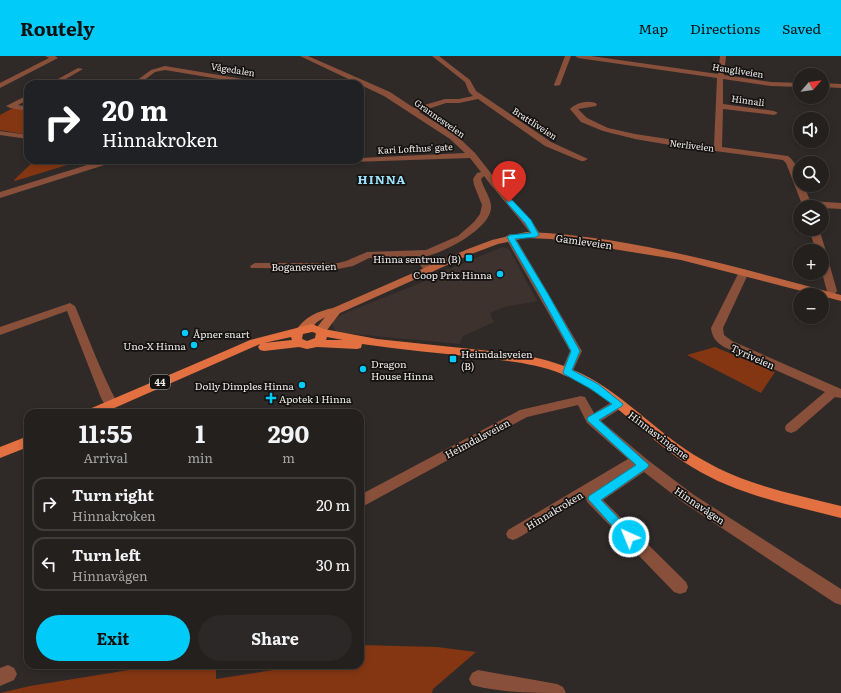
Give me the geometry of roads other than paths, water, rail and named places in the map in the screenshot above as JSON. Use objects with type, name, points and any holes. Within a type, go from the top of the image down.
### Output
[{"type":"main road","name":"44","points":[[100,409],[229,354],[275,345],[300,335],[312,328],[319,335],[309,345],[300,335]]},
{"type":"main road","name":"Hinnasvingene","points":[[319,335],[369,346],[386,344],[518,358],[567,372],[595,386],[678,450],[697,463],[719,475],[764,492],[841,512]]},
{"type":"main road","points":[[0,453],[24,443]]},
{"type":"street","points":[[0,86],[54,58],[48,56]]},
{"type":"street","name":"Grannesveien","points":[[303,56],[356,80]]},
{"type":"street","name":"Brattliveien","points":[[435,56],[468,81],[473,92],[479,97],[548,144],[584,160]]},
{"type":"street","points":[[557,85],[568,56]]},
{"type":"street","name":"Haugliveien","points":[[578,56],[771,84],[793,85]]},
{"type":"street","name":"Hinnali","points":[[718,148],[720,77],[723,56]]},
{"type":"street","name":"Vågedalen","points":[[141,80],[153,71],[165,68],[237,80]]},
{"type":"street","points":[[59,80],[80,69]]},
{"type":"street","name":"Grannesveien","points":[[364,84],[387,94],[453,137],[472,155],[509,202],[528,222],[536,235]]},
{"type":"street","points":[[829,86],[841,86]]},
{"type":"street","points":[[413,111],[445,101],[459,101],[479,97]]},
{"type":"street","points":[[24,99],[10,106],[24,108]]},
{"type":"street","name":"Nerliveien","points":[[593,104],[577,106],[574,109],[574,112],[579,118],[596,127],[627,136],[785,158],[790,162],[805,200]]},
{"type":"street","name":"Hinnali","points":[[719,106],[774,113]]},
{"type":"street","points":[[0,133],[24,136]]},
{"type":"street","name":"Kari Lofthus' gate","points":[[364,160],[472,155]]},
{"type":"street","points":[[0,195],[98,164]]},
{"type":"street","name":"Boganesveien","points":[[255,266],[338,266],[349,264],[367,255],[422,253],[441,248],[461,238],[477,224],[485,214],[487,205],[478,185],[477,179],[480,175],[487,173]]},
{"type":"street","points":[[829,206],[841,206]]},
{"type":"street","name":"Gamleveien","points":[[300,335],[313,319],[325,313],[336,311],[471,250],[510,237],[526,235],[626,247],[681,257],[803,288]]},
{"type":"street","points":[[510,237],[576,351],[567,372]]},
{"type":"street","points":[[422,253],[422,260],[429,270]]},
{"type":"street","name":"Tyriveien","points":[[744,272],[717,328],[718,340],[837,392],[792,428]]},
{"type":"street","points":[[829,280],[832,291],[829,295]]},
{"type":"street","name":"Gamleveien","points":[[829,295],[841,298]]},
{"type":"street","points":[[0,331],[70,306],[96,373],[107,398],[112,404]]},
{"type":"street","name":"Gamleveien","points":[[319,335],[336,311]]},
{"type":"street","name":"Heimdalsveien","points":[[364,500],[524,413],[581,400],[592,420]]},
{"type":"street","points":[[592,420],[619,404]]},
{"type":"street","name":"Hinnavågen","points":[[592,420],[640,462],[689,499],[841,598]]},
{"type":"street","name":"Hinnakroken","points":[[513,534],[640,462]]},
{"type":"street","name":"Hinnakroken","points":[[640,462],[593,499],[680,587]]},
{"type":"street","points":[[478,679],[557,693]]},
{"type":"place","name":"Hinna sentrum (B)","points":[[469,258]]},
{"type":"place","name":"Coop Prix Hinna","points":[[500,274]]},
{"type":"place","name":"Åpner snart","points":[[185,333]]},
{"type":"place","name":"Uno-X Hinna","points":[[194,345]]},
{"type":"place","name":"Heimdalsveien (B)","points":[[453,359]]},
{"type":"place","name":"Dragon House Hinna","points":[[363,369]]},
{"type":"place","name":"Dolly Dimples Hinna","points":[[302,385]]},
{"type":"place","name":"Apotek 1 Hinna","points":[[271,398]]},
{"type":"district","name":"HINNA","points":[[382,179]]}]
